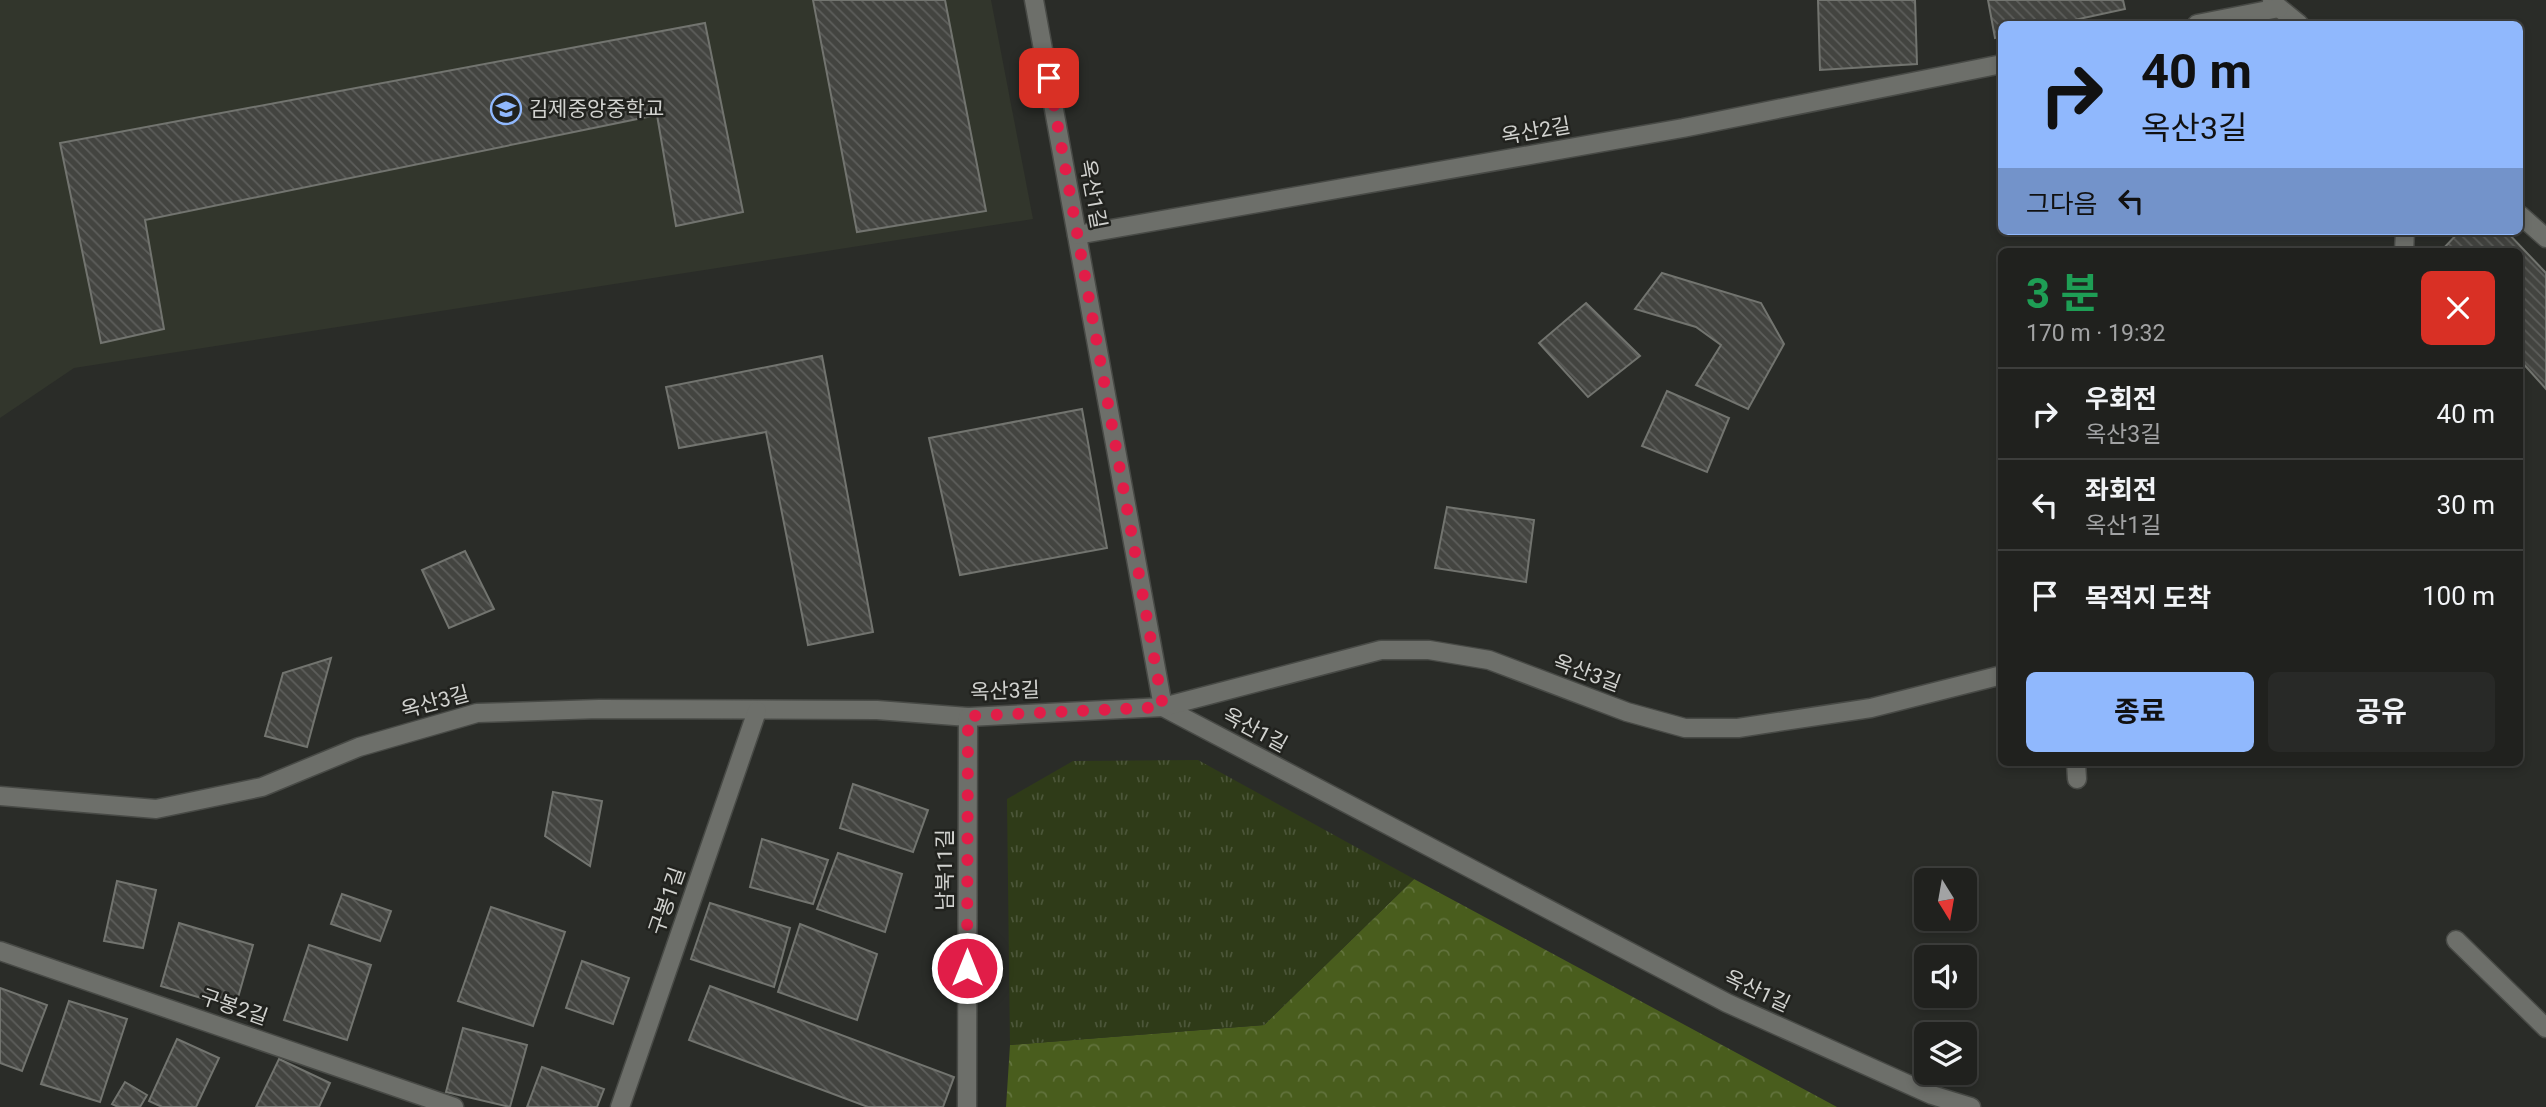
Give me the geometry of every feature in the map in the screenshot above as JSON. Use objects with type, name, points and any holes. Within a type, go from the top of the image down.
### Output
[{"type":"street","name":"옥산1길","points":[[1034,0],[1163,707],[1727,1003],[1932,1095],[1972,1107]]},
{"type":"street","points":[[2209,21],[2274,4],[2295,21]]},
{"type":"street","name":"옥산2길","points":[[1077,235],[1683,128],[1998,65]]},
{"type":"street","points":[[2523,218],[2546,238]]},
{"type":"street","name":"옥산3길","points":[[0,796],[156,808],[262,787],[359,747],[477,712],[599,709],[877,710],[968,716],[1163,707],[1381,650],[1429,650],[1489,660],[1627,712],[1685,729],[1738,728],[1871,708],[1998,676]]},
{"type":"street","name":"구봉1길","points":[[620,1107],[757,711]]},
{"type":"street","name":"남북11길","points":[[967,1107],[968,716]]},
{"type":"street","points":[[2456,940],[2546,1028]]},
{"type":"street","name":"구봉2길","points":[[0,951],[454,1107]]},
{"type":"shaded area","name":"김제중앙중학교","points":[[0,0],[991,0],[1033,219],[74,368],[0,418]]},
{"type":"green space","points":[[1198,760],[1414,879],[1264,1025],[1010,1045],[1007,799],[1073,761]]},
{"type":"green space","points":[[1414,879],[1837,1107],[1006,1107],[1010,1045],[1264,1025]]},
{"type":"building","points":[[813,0],[945,0],[986,211],[857,232]]},
{"type":"building","points":[[1818,0],[1915,0],[1917,64],[1820,70]]},
{"type":"building","points":[[1988,0],[2123,0],[2125,9],[2070,21],[1998,21],[1998,37],[1995,38]]},
{"type":"building","points":[[705,23],[743,212],[676,226],[657,115],[145,220],[164,329],[101,343],[60,143]]},
{"type":"building","points":[[2456,235],[2510,235],[2522,248],[2444,248]]},
{"type":"building","points":[[2523,249],[2546,273],[2546,389],[2523,363]]},
{"type":"building","points":[[1662,273],[1761,303],[1784,344],[1748,409],[1696,385],[1721,345],[1696,327],[1635,309]]},
{"type":"building","points":[[1586,303],[1640,356],[1588,397],[1539,343]]},
{"type":"building","points":[[822,356],[873,632],[808,645],[766,432],[679,448],[666,387]]},
{"type":"building","points":[[1667,391],[1729,418],[1707,472],[1642,446]]},
{"type":"building","points":[[1082,409],[1107,548],[960,575],[929,438]]},
{"type":"building","points":[[1447,507],[1534,520],[1526,582],[1435,568]]},
{"type":"building","points":[[465,551],[494,609],[449,628],[422,570]]},
{"type":"building","points":[[331,658],[307,747],[265,736],[283,673]]},
{"type":"building","points":[[853,784],[928,810],[913,852],[840,828]]},
{"type":"building","points":[[553,792],[602,801],[590,866],[545,836]]},
{"type":"building","points":[[762,839],[828,860],[813,904],[750,887]]},
{"type":"building","points":[[838,853],[902,874],[885,932],[817,909]]},
{"type":"building","points":[[117,881],[156,890],[143,948],[104,941]]},
{"type":"building","points":[[342,894],[391,911],[380,941],[331,924]]},
{"type":"building","points":[[710,903],[790,928],[774,987],[691,959]]},
{"type":"building","points":[[491,907],[565,932],[533,1026],[458,1001]]},
{"type":"building","points":[[179,923],[253,945],[235,1008],[161,986]]},
{"type":"building","points":[[800,924],[877,954],[857,1020],[778,992]]},
{"type":"building","points":[[309,945],[371,965],[347,1040],[284,1020]]},
{"type":"building","points":[[582,961],[629,978],[613,1024],[566,1008]]},
{"type":"building","points":[[710,986],[954,1077],[943,1107],[868,1107],[689,1040]]},
{"type":"building","points":[[0,988],[47,1005],[22,1071],[0,1063]]},
{"type":"building","points":[[69,1001],[127,1019],[100,1102],[41,1084]]},
{"type":"building","points":[[463,1028],[527,1045],[510,1107],[446,1092]]},
{"type":"building","points":[[177,1039],[219,1058],[196,1107],[162,1107],[149,1101]]},
{"type":"building","points":[[279,1059],[330,1083],[319,1107],[256,1107]]},
{"type":"building","points":[[542,1067],[604,1089],[597,1107],[527,1107]]},
{"type":"building","points":[[125,1082],[147,1095],[140,1107],[118,1107],[112,1104]]},
{"type":"place","name":"김제중앙중학교","points":[[506,109]]},
{"type":"route","points":[[967,968],[968,716],[1163,707],[1049,78]]}]
